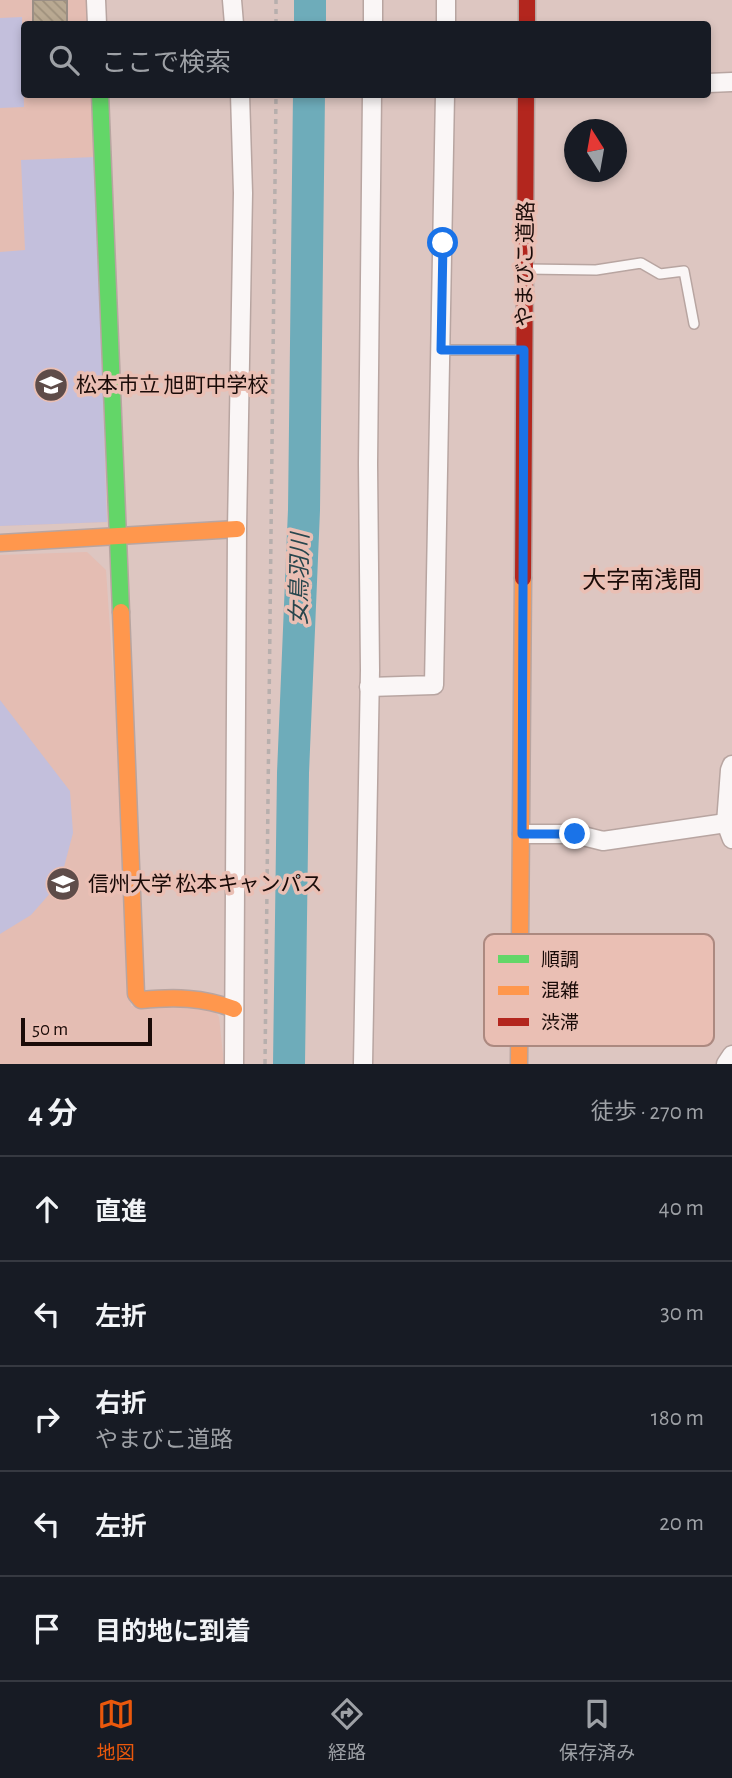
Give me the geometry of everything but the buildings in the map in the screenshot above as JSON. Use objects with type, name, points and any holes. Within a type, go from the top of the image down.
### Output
[{"type":"street","points":[[96,0],[97,21]]},
{"type":"street","points":[[232,0],[234,21]]},
{"type":"street","points":[[373,0],[373,21]]},
{"type":"street","points":[[446,0],[446,21]]},
{"type":"street","points":[[527,0],[527,21]]},
{"type":"street","points":[[711,83],[732,82]]},
{"type":"street","points":[[100,98],[136,994],[141,1000],[194,996],[234,1009]]},
{"type":"street","points":[[234,1064],[237,529],[243,193],[240,98]]},
{"type":"street","points":[[363,1064],[369,687],[368,464],[372,98]]},
{"type":"street","points":[[369,687],[434,685],[445,98]]},
{"type":"street","name":"やまびこ道路","points":[[521,934],[526,98]]},
{"type":"street","points":[[0,543],[237,529]]},
{"type":"street","points":[[522,834],[575,834],[603,841],[729,831],[732,765]]},
{"type":"street","name":"やまびこ道路","points":[[519,1046],[519,1064]]},
{"type":"street","points":[[726,1064],[732,1055]]},
{"type":"lane","points":[[525,269],[596,270],[641,263],[660,274],[684,271],[694,324]]},
{"type":"lane","points":[[441,350],[524,350]]},
{"type":"path","points":[[276,0],[276,21]]},
{"type":"path","points":[[265,1064],[276,98]]},
{"type":"shaded area","name":"松本市立 旭町中学校","points":[[0,0],[89,0],[90,21],[21,21],[21,98],[92,98],[107,522],[0,526]]},
{"type":"shaded area","points":[[22,17],[21,98],[24,98],[24,107],[0,108],[0,18]]},
{"type":"shaded area","name":"松本市立 旭町中学校","points":[[95,157],[107,522],[0,526],[0,252],[25,250],[21,160]]},
{"type":"shaded area","name":"信州大学 松本キャンパス","points":[[87,552],[106,570],[131,1006],[210,1005],[219,1017],[224,1064],[0,1064],[0,555]]},
{"type":"shaded area","points":[[0,700],[70,791],[73,833],[60,882],[31,915],[0,934]]},
{"type":"waterway","name":"女鳥羽川","points":[[310,0],[310,21]]},
{"type":"waterway","name":"女鳥羽川","points":[[289,1064],[293,773],[304,510],[309,98]]},
{"type":"traffic: fast","points":[[100,98],[121,612]]},
{"type":"traffic: slow","points":[[0,543],[237,529]]},
{"type":"traffic: slow","points":[[520,934],[523,578]]},
{"type":"traffic: slow","points":[[121,612],[136,994],[141,1000],[188,999],[234,1009]]},
{"type":"traffic: slow","points":[[519,1046],[519,1064]]},
{"type":"traffic: jam","points":[[527,0],[527,21]]},
{"type":"traffic: jam","points":[[523,578],[526,98]]},
{"type":"place","name":"松本市立 旭町中学校","points":[[51,385]]},
{"type":"place","name":"信州大学 松本キャンパス","points":[[63,884]]},
{"type":"district","name":"大字南浅間","points":[[642,580]]},
{"type":"route","points":[[443,243],[441,350],[524,350],[522,834],[575,834]]}]
